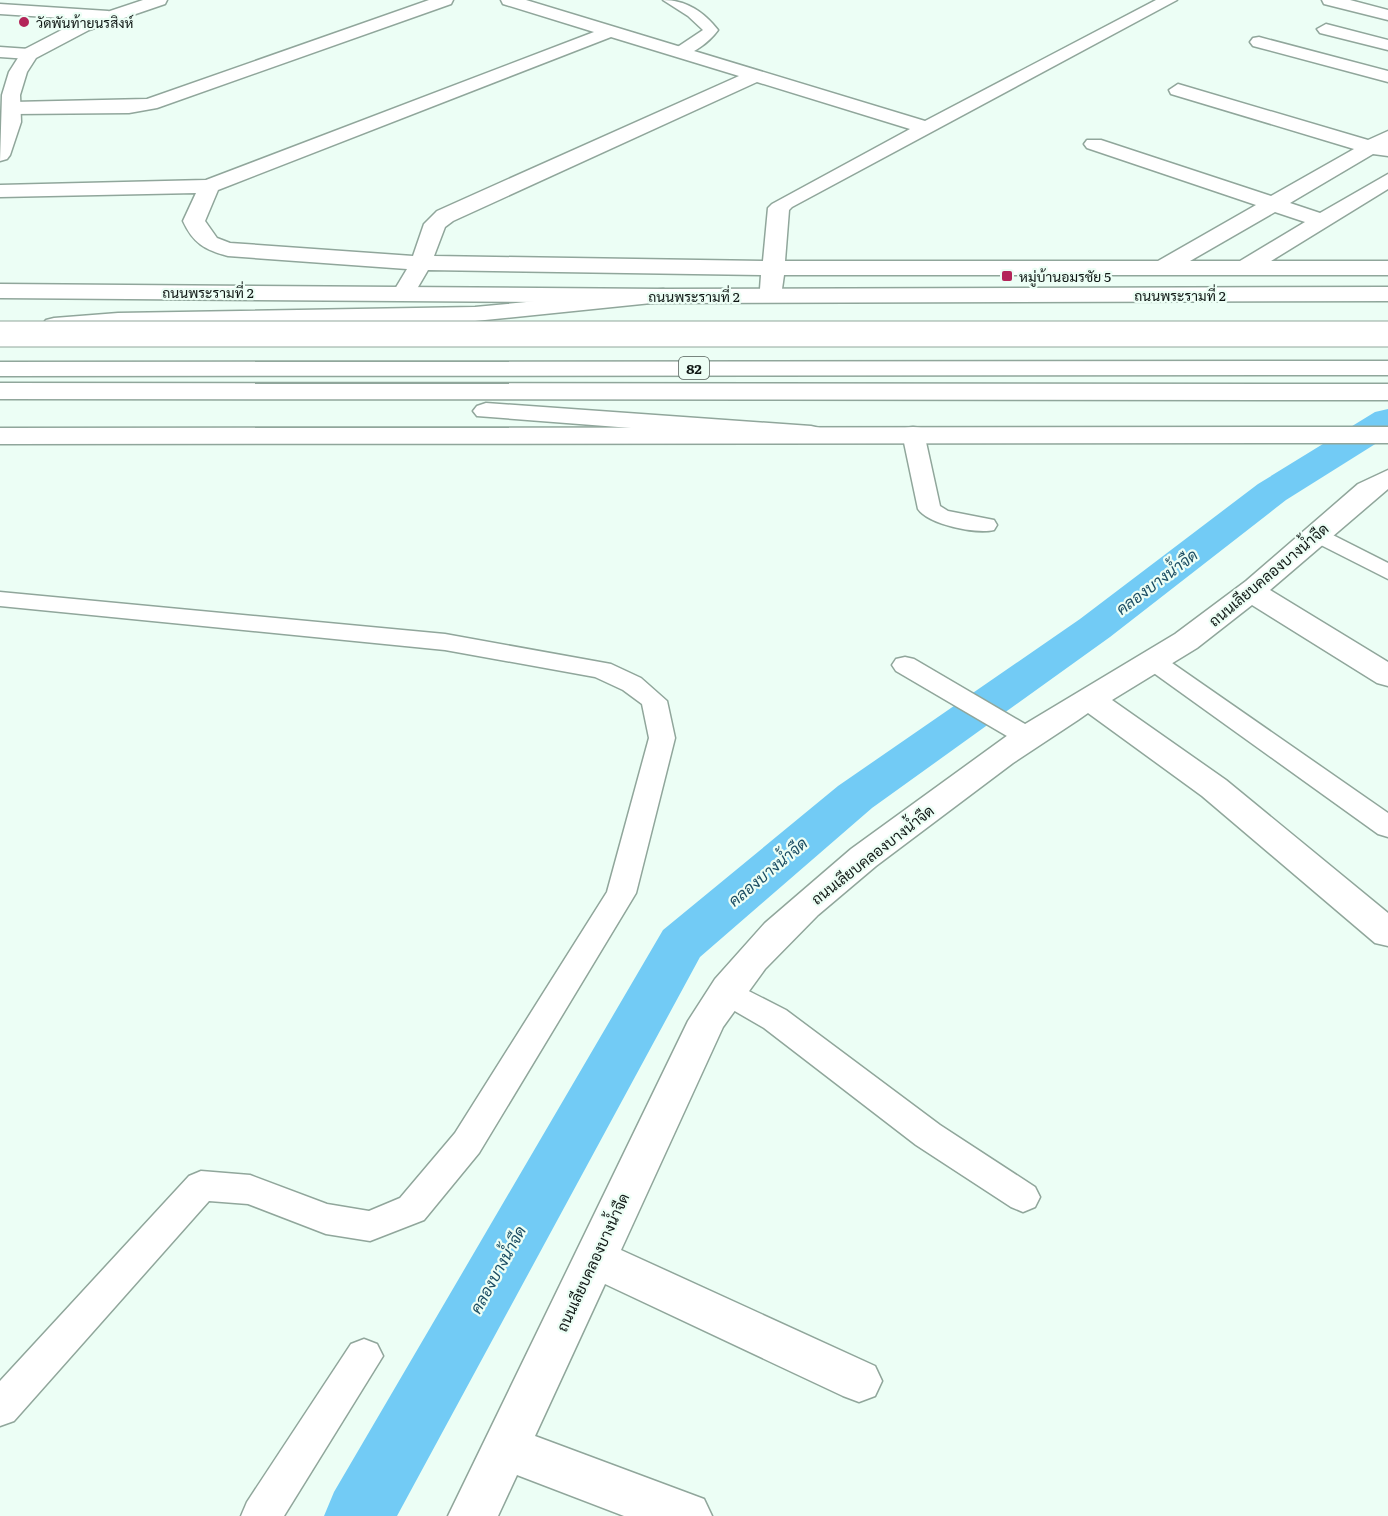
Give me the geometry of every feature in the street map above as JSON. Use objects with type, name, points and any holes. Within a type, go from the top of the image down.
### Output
[{"type":"main road","points":[[0,155],[11,122],[13,108],[11,95],[18,72],[28,54],[47,42],[108,16],[159,0]]},
{"type":"main road","points":[[13,108],[129,107],[150,104],[445,0]]},
{"type":"main road","points":[[509,0],[924,127]]},
{"type":"main road","points":[[1330,0],[1388,15]]},
{"type":"main road","points":[[770,296],[775,268],[779,208],[785,203],[1160,1]]},
{"type":"main road","points":[[0,9],[108,16]]},
{"type":"main road","points":[[1326,28],[1388,45]]},
{"type":"main road","points":[[0,191],[209,186],[611,30]]},
{"type":"main road","points":[[1258,42],[1388,77]]},
{"type":"main road","points":[[0,52],[28,54]]},
{"type":"main road","points":[[404,294],[421,263],[435,224],[445,216],[754,76]]},
{"type":"main road","points":[[1178,90],[1382,146]]},
{"type":"main road","points":[[1094,144],[1324,221]]},
{"type":"main road","points":[[1102,296],[1166,266],[1272,205],[1382,146]]},
{"type":"main road","points":[[1200,295],[1388,180]]},
{"type":"main road","points":[[209,186],[194,221],[200,234],[209,243],[228,249],[421,263],[775,268],[1166,266],[1388,268]]},
{"type":"main road","points":[[1232,229],[1284,245]]},
{"type":"main road","name":"ถนนพระรามที่ 2","points":[[0,291],[663,296],[1388,294]]},
{"type":"main road","points":[[0,337],[37,327],[118,320],[475,314],[663,296]]},
{"type":"main road","points":[[0,337],[1386,337]]},
{"type":"main road","name":"82","points":[[0,369],[1388,368]]},
{"type":"main road","points":[[0,391],[1378,392]]},
{"type":"main road","points":[[0,391],[466,410],[811,434]]},
{"type":"main road","points":[[0,436],[913,433],[1388,435]]},
{"type":"main road","name":"ถนนเลียบคลองบางน้ำจืด","points":[[473,1516],[706,1021],[725,991],[753,956],[789,920],[1014,728],[1090,700],[1185,641],[1252,592],[1368,490],[1388,478]]},
{"type":"main road","points":[[1252,592],[1388,676]]},
{"type":"main road","points":[[1090,700],[1214,788],[1388,933]]},
{"type":"main road","points":[[594,1258],[859,1381]]},
{"type":"main road","points":[[506,1447],[687,1516]]},
{"type":"lane","points":[[670,0],[693,13],[711,30],[703,39],[681,51]]},
{"type":"lane","points":[[913,433],[929,509],[941,517],[986,525]]},
{"type":"lane","points":[[1317,534],[1388,572]]},
{"type":"lane","points":[[0,599],[445,642],[603,670],[632,684],[654,700],[662,738],[621,893],[467,1143],[412,1209],[370,1226],[326,1219],[250,1190],[201,1186],[0,1408]]},
{"type":"lane","points":[[1153,661],[1388,827]]},
{"type":"lane","points":[[905,665],[1014,728]]},
{"type":"lane","points":[[725,991],[775,1018],[928,1135],[1023,1197]]},
{"type":"lane","points":[[261,1516],[364,1356]]},
{"type":"waterway","name":"คลองบางน้ำจืด","points":[[359,1516],[681,944],[855,797],[1095,628],[1272,492],[1388,420]]},
{"type":"place","name":"วัดพันท้ายนรสิงห์","points":[[24,22]]},
{"type":"place","name":"หมู่บ้านอมรชัย 5","points":[[1007,276]]}]
